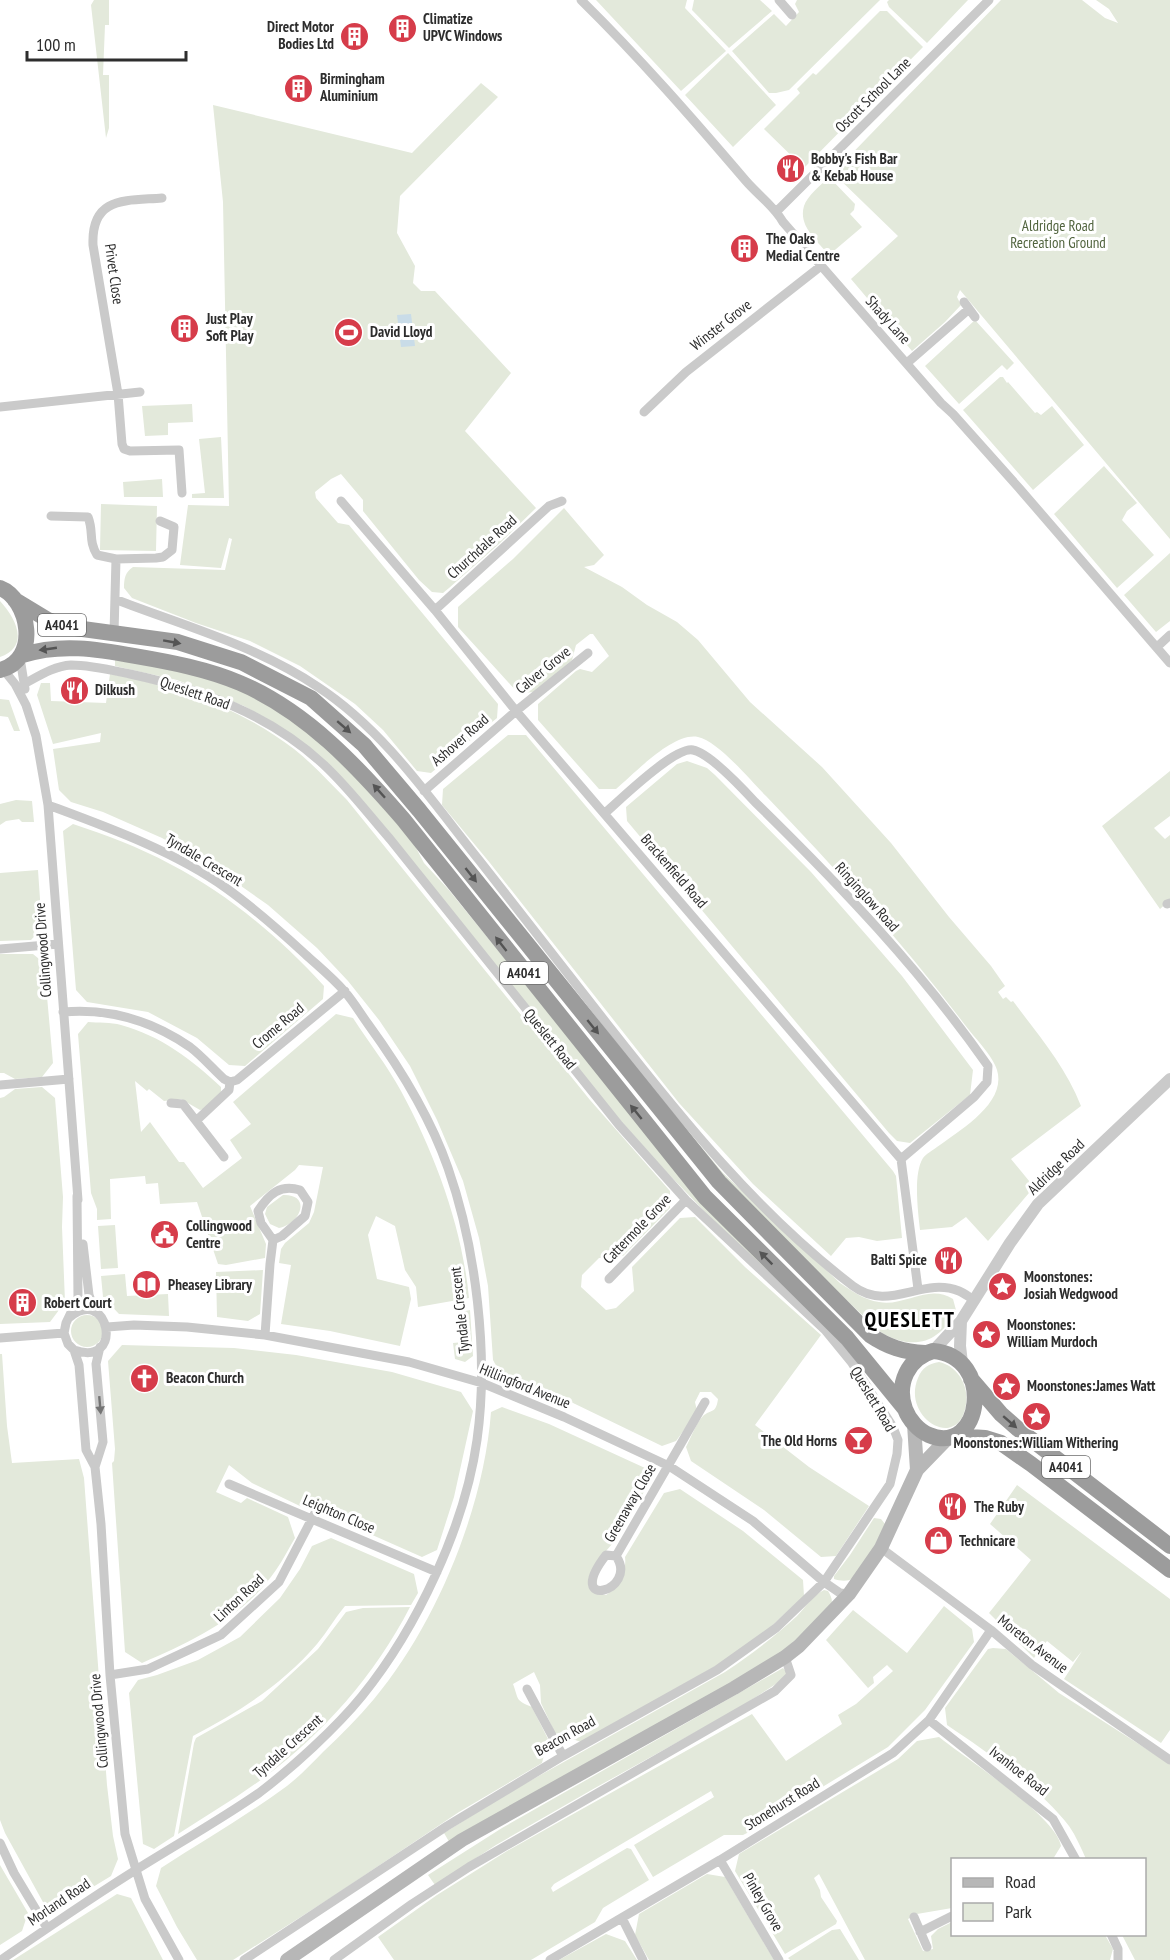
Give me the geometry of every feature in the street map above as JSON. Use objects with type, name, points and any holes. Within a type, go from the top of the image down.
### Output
[{"type":"highway","name":"A4041","points":[[5,590],[48,620],[68,627],[178,642],[241,662],[311,698],[364,745],[419,810],[719,1182],[870,1335],[887,1346],[907,1352],[929,1352]]},
{"type":"highway","points":[[5,590],[22,612],[26,630],[26,648],[22,657]]},
{"type":"highway","points":[[112,651],[114,633]]},
{"type":"highway","name":"Queslett Road","points":[[2,669],[16,663],[22,657],[52,648],[75,647],[112,651],[174,663],[240,683],[297,717],[326,738],[353,763],[403,819],[705,1197],[847,1338],[905,1409]]},
{"type":"highway","points":[[929,1352],[948,1353],[962,1363],[972,1379],[976,1398],[974,1412],[966,1427],[951,1437],[929,1435],[914,1424],[905,1409],[902,1392],[904,1378],[914,1360],[929,1352]]},
{"type":"highway","name":"A4041","points":[[972,1379],[1001,1414],[1018,1429],[1170,1546]]},
{"type":"highway","name":"A4041","points":[[951,1437],[985,1438],[1000,1443],[1169,1564]]},
{"type":"main road","points":[[914,1424],[917,1470]]},
{"type":"main road","points":[[287,1960],[462,1840],[631,1747],[785,1657],[799,1646],[849,1594],[881,1548],[917,1470],[951,1437]]},
{"type":"street","name":"Shady Lane","points":[[581,0],[637,57],[746,181],[777,211],[783,222],[821,266],[1170,663]]},
{"type":"street","name":"Oscott School Lane","points":[[777,211],[989,0]]},
{"type":"street","points":[[783,1],[792,15]]},
{"type":"street","name":"Privet Close","points":[[162,198],[119,202],[99,214],[93,228],[118,394],[122,444],[124,449],[130,451],[179,450],[182,493]]},
{"type":"street","points":[[151,199],[151,211]]},
{"type":"street","name":"Winster Grove","points":[[644,412],[686,372],[821,266]]},
{"type":"street","points":[[907,363],[966,305],[975,317]]},
{"type":"street","points":[[0,407],[141,392]]},
{"type":"street","points":[[542,498],[549,506]]},
{"type":"street","name":"Brackenfield Road","points":[[341,501],[435,610],[516,711],[901,1159]]},
{"type":"street","name":"Churchdale Road","points":[[435,610],[549,506],[562,501]]},
{"type":"street","points":[[51,516],[88,517],[92,527],[90,544],[97,555],[116,559],[163,557],[171,550],[174,527],[160,521]]},
{"type":"street","points":[[114,633],[117,600],[116,559]]},
{"type":"street","points":[[117,600],[247,648],[319,687],[372,729],[424,791],[647,1077],[700,1141],[812,1252],[856,1288],[874,1297],[894,1296],[918,1289],[958,1290],[974,1300]]},
{"type":"street","points":[[1157,647],[1170,635]]},
{"type":"street","name":"Calver Grove","points":[[516,711],[588,653]]},
{"type":"street","name":"Collingwood Drive","points":[[22,657],[26,705]]},
{"type":"street","name":"Queslett Road","points":[[24,684],[47,671],[72,665],[107,669],[159,680],[216,698],[270,725],[322,763],[390,839],[618,1125],[686,1200],[825,1330],[852,1363],[893,1427],[898,1440],[890,1484],[873,1510]]},
{"type":"street","name":"Collingwood Drive","points":[[2,669],[15,684],[26,705],[36,736],[48,805],[77,1196],[89,1295],[95,1312],[107,1327],[106,1339],[100,1347],[96,1364],[103,1442],[95,1467],[110,1675],[125,1834],[135,1871],[154,1916],[179,1960]]},
{"type":"street","name":"Ashover Road","points":[[424,791],[516,711]]},
{"type":"street","name":"Ringinglow Road","points":[[605,813],[668,759],[681,751],[693,749],[718,765],[810,855],[937,998],[988,1066],[987,1082],[974,1097],[901,1159]]},
{"type":"street","name":"Tyndale Crescent","points":[[48,805],[158,849],[223,886],[279,930],[345,991],[387,1050],[418,1102],[448,1167],[467,1239],[478,1311],[482,1383],[477,1441],[466,1496],[437,1572],[400,1644],[362,1696],[336,1724],[261,1791],[135,1871]]},
{"type":"street","points":[[0,949],[58,944]]},
{"type":"street","name":"Crome Road","points":[[197,1120],[229,1090],[230,1082],[237,1080],[345,991]]},
{"type":"street","points":[[63,1012],[82,1010],[120,1014],[156,1028],[192,1048],[230,1082]]},
{"type":"street","name":"Aldridge Road","points":[[929,1352],[961,1321],[1010,1243],[1038,1204],[1170,1079]]},
{"type":"street","points":[[0,1084],[69,1080]]},
{"type":"street","points":[[171,1103],[183,1104],[224,1157]]},
{"type":"street","points":[[901,1159],[918,1289]]},
{"type":"street","points":[[266,1335],[273,1240],[261,1223],[258,1211],[265,1201],[277,1191],[288,1186],[300,1190],[308,1202],[305,1216],[282,1236],[273,1240]]},
{"type":"street","name":"Collingwood Drive","points":[[77,1196],[78,1298],[64,1333],[68,1344],[75,1350],[79,1365],[86,1450],[95,1467]]},
{"type":"street","name":"Cattermole Grove","points":[[609,1279],[686,1200]]},
{"type":"street","points":[[69,1319],[79,1311],[95,1312]]},
{"type":"street","points":[[961,1321],[962,1363]]},
{"type":"street","name":"Hillingford Avenue","points":[[107,1327],[134,1325],[187,1327],[266,1335],[409,1362],[482,1383],[564,1417],[669,1466],[753,1521],[824,1582],[840,1593],[849,1594]]},
{"type":"street","points":[[0,1338],[64,1333]]},
{"type":"street","points":[[75,1350],[87,1353],[100,1347]]},
{"type":"street","name":"Greenaway Close","points":[[616,1556],[705,1402]]},
{"type":"street","name":"Leighton Close","points":[[229,1484],[437,1572]]},
{"type":"street","name":"Linton Road","points":[[110,1675],[148,1669],[221,1635],[279,1582],[317,1509]]},
{"type":"street","name":"Beacon Road","points":[[244,1960],[447,1826],[563,1756],[717,1670],[776,1628],[824,1582],[873,1510]]},
{"type":"street","name":"Moreton Avenue","points":[[881,1548],[991,1630],[1032,1665],[1170,1760]]},
{"type":"street","name":"Stonehurst Road","points":[[550,1960],[720,1860],[893,1753],[928,1720],[991,1630]]},
{"type":"street","points":[[334,1960],[412,1904],[469,1867],[775,1691],[791,1675],[785,1657]]},
{"type":"street","points":[[527,1689],[563,1756]]},
{"type":"street","name":"Ivanhoe Road","points":[[928,1720],[1053,1818],[1071,1858]]},
{"type":"street","points":[[0,1843],[14,1873],[47,1928]]},
{"type":"street","name":"Pinley Grove","points":[[720,1860],[779,1960]]},
{"type":"street","name":"Morland Road","points":[[1,1960],[135,1871]]},
{"type":"street","points":[[920,1932],[951,1916]]},
{"type":"street","points":[[914,1917],[927,1947]]},
{"type":"street","points":[[622,1918],[643,1960]]},
{"type":"street","points":[[1112,1936],[1118,1949],[1118,1960]]},
{"type":"green space","points":[[94,0],[109,0],[109,25],[105,25],[103,75],[109,75],[109,128],[106,138],[91,5]]},
{"type":"green space","points":[[596,0],[687,0],[685,8],[726,51],[681,91]]},
{"type":"green space","points":[[694,0],[760,0],[772,11],[729,48],[692,10]]},
{"type":"green space","points":[[797,0],[880,0],[789,90],[769,93],[732,51],[774,14],[786,26],[799,12],[795,4]]},
{"type":"green space","points":[[889,0],[968,0],[927,43],[889,7],[887,2]]},
{"type":"green space","name":"Aldridge Road Recreation Ground","points":[[1001,0],[1082,0],[1105,18],[1118,23],[1109,9],[1096,0],[1170,0],[1170,539],[960,290],[957,297],[961,305],[912,351],[851,279],[898,236],[833,173]]},
{"type":"green space","points":[[880,11],[887,11],[923,47],[804,168],[764,129],[800,93],[797,89],[813,73],[816,75]]},
{"type":"green space","points":[[728,53],[776,105],[733,147],[685,95]]},
{"type":"green space","points":[[481,83],[498,97],[400,196],[397,233],[415,266],[413,283],[421,291],[435,291],[511,373],[465,431],[536,508],[443,593],[432,592],[419,580],[363,511],[363,500],[341,474],[315,492],[316,498],[338,523],[349,525],[498,704],[497,718],[431,773],[417,771],[383,730],[355,704],[300,666],[250,641],[132,598],[124,588],[124,582],[127,573],[133,567],[225,570],[232,539],[229,538],[221,568],[180,565],[188,505],[229,506],[223,202],[213,105],[412,153]]},
{"type":"green space","points":[[829,177],[855,204],[850,214],[862,227],[829,255],[806,227],[803,213],[808,198]]},
{"type":"green space","points":[[975,320],[1014,363],[1007,370],[1002,365],[959,404],[925,366]]},
{"type":"green space","points":[[1000,377],[1008,382],[1035,413],[1041,415],[1052,406],[1084,445],[1033,490],[963,410]]},
{"type":"green space","points":[[192,404],[193,422],[168,423],[168,435],[145,436],[142,406]]},
{"type":"green space","points":[[221,437],[224,498],[192,498],[192,494],[205,493],[199,439]]},
{"type":"green space","points":[[1104,466],[1137,503],[1127,511],[1122,520],[1154,555],[1117,588],[1054,514]]},
{"type":"green space","points":[[162,479],[163,497],[124,497],[123,482]]},
{"type":"green space","points":[[101,504],[157,506],[156,551],[100,550]]},
{"type":"green space","points":[[564,508],[604,555],[594,565],[584,567],[622,587],[677,622],[698,640],[750,702],[822,767],[891,843],[991,966],[1005,986],[998,992],[1003,999],[1006,997],[1011,1002],[1013,1001],[1067,1077],[1081,1106],[1011,1159],[1034,1187],[988,1241],[966,1217],[952,1227],[920,1230],[917,1183],[923,1158],[969,1124],[988,1104],[995,1094],[998,1082],[997,1070],[987,1053],[894,936],[743,772],[724,753],[706,740],[688,737],[677,741],[654,756],[616,789],[599,789],[538,720],[538,704],[576,671],[580,669],[592,672],[609,656],[593,634],[576,645],[572,660],[535,692],[518,693],[458,627],[458,607],[513,559]]},
{"type":"green space","points":[[1170,553],[1170,621],[1156,632],[1124,595]]},
{"type":"green space","points":[[0,601],[15,623],[18,639],[10,652],[0,657]]},
{"type":"green space","points":[[115,659],[192,671],[239,689],[296,722],[346,764],[413,842],[424,863],[448,889],[669,1160],[833,1330],[733,1241],[657,1162],[607,1105],[385,827],[271,721],[244,706],[177,680],[115,666]]},
{"type":"green space","points":[[110,674],[183,692],[230,710],[274,734],[308,761],[347,800],[590,1100],[670,1191],[670,1208],[623,1256],[599,1258],[582,1275],[581,1287],[606,1310],[616,1308],[634,1291],[632,1267],[680,1218],[695,1217],[745,1267],[821,1335],[755,1425],[809,1467],[869,1506],[836,1556],[821,1557],[764,1510],[691,1461],[686,1447],[700,1419],[717,1404],[718,1399],[711,1392],[700,1392],[695,1402],[697,1411],[693,1418],[676,1441],[662,1446],[571,1402],[501,1375],[493,1360],[488,1286],[479,1238],[463,1181],[437,1120],[410,1066],[379,1020],[348,981],[317,948],[268,905],[211,865],[162,838],[103,812],[71,802],[59,790],[53,749],[100,742],[101,733],[53,744],[37,695],[41,683],[50,683],[51,701],[106,703]]},
{"type":"green space","points":[[0,699],[9,700],[20,731],[14,731],[8,717],[0,716]]},
{"type":"green space","points":[[508,735],[526,735],[893,1171],[896,1176],[902,1238],[877,1241],[859,1237],[846,1238],[831,1256],[753,1184],[679,1103],[442,805],[443,789]]},
{"type":"green space","points":[[687,761],[707,768],[715,775],[811,872],[902,976],[973,1070],[970,1095],[910,1143],[897,1141],[889,1133],[627,821],[626,807],[677,764]]},
{"type":"green space","points":[[1170,771],[1170,816],[1154,828],[1165,839],[1170,835],[1170,900],[1160,909],[1102,826]]},
{"type":"green space","points":[[16,800],[32,801],[34,822],[22,822],[19,819],[6,821],[0,825],[0,804]]},
{"type":"green space","points":[[73,824],[158,858],[232,903],[289,950],[324,986],[323,999],[245,1066],[229,1065],[197,1038],[148,1012],[87,1002],[76,990],[63,831]]},
{"type":"green space","points":[[38,870],[42,928],[31,940],[0,941],[0,873]]},
{"type":"green space","points":[[0,954],[33,954],[44,963],[53,1063],[42,1077],[15,1079],[0,1073]]},
{"type":"green space","points":[[336,1014],[353,1018],[401,1091],[436,1165],[460,1244],[469,1298],[418,1307],[416,1287],[405,1270],[395,1226],[376,1216],[368,1235],[377,1279],[409,1287],[411,1299],[400,1346],[330,1331],[281,1324],[291,1265],[279,1263],[281,1249],[309,1223],[314,1212],[323,1167],[299,1165],[250,1206],[266,1244],[265,1258],[226,1265],[218,1264],[197,1202],[160,1204],[158,1183],[146,1184],[145,1176],[110,1179],[111,1219],[97,1220],[97,1209],[91,1193],[78,1034],[88,1022],[117,1024],[149,1035],[187,1058],[221,1087],[221,1092],[204,1109],[200,1110],[181,1099],[164,1101],[135,1081],[141,1132],[150,1122],[179,1162],[184,1162],[203,1188],[242,1158],[230,1140],[251,1124],[233,1102]]},
{"type":"green space","points":[[628,1059],[723,1173],[840,1283],[863,1297],[879,1302],[888,1303],[935,1293],[944,1295],[953,1299],[956,1310],[949,1322],[933,1337],[923,1341],[902,1341],[879,1331],[774,1231],[700,1155]]},
{"type":"green space","points":[[42,1087],[55,1098],[63,1197],[65,1302],[50,1322],[0,1324],[0,1098],[15,1089]]},
{"type":"green space","points":[[283,1195],[298,1199],[300,1210],[293,1221],[279,1228],[270,1224],[265,1214],[267,1207]]},
{"type":"green space","points":[[115,1225],[118,1268],[101,1269],[98,1226]]},
{"type":"green space","points":[[263,1270],[260,1314],[248,1321],[217,1317],[216,1272]]},
{"type":"green space","points":[[125,1274],[127,1296],[168,1294],[169,1316],[119,1314],[103,1297],[101,1276]]},
{"type":"green space","points":[[470,1310],[473,1356],[465,1362],[455,1359],[453,1343],[464,1342],[461,1312]]},
{"type":"green space","points":[[87,1315],[98,1320],[103,1331],[98,1342],[87,1347],[76,1342],[71,1331],[76,1320]]},
{"type":"green space","points":[[122,1345],[234,1348],[296,1355],[392,1372],[461,1392],[473,1411],[454,1497],[437,1550],[422,1557],[334,1518],[318,1502],[308,1503],[302,1507],[252,1483],[229,1465],[216,1492],[241,1503],[247,1498],[288,1517],[295,1538],[279,1566],[263,1587],[249,1601],[216,1626],[142,1663],[125,1652],[112,1463],[115,1449],[108,1361]]},
{"type":"green space","points":[[0,1354],[2,1354],[12,1463],[79,1459],[84,1478],[107,1785],[118,1859],[111,1876],[60,1907],[44,1904],[0,1820]]},
{"type":"green space","points":[[939,1362],[957,1372],[966,1390],[966,1404],[961,1419],[953,1426],[943,1428],[924,1417],[917,1406],[915,1393],[922,1371],[929,1365]]},
{"type":"green space","points":[[502,1407],[549,1424],[645,1468],[650,1482],[613,1543],[599,1559],[596,1593],[606,1595],[618,1584],[623,1574],[625,1557],[664,1493],[680,1489],[743,1531],[803,1580],[804,1596],[764,1633],[723,1662],[581,1742],[555,1733],[541,1703],[540,1685],[534,1672],[513,1684],[518,1699],[532,1707],[548,1739],[542,1763],[459,1812],[233,1960],[197,1960],[156,1886],[161,1868],[292,1782],[356,1720],[397,1669],[436,1601],[453,1564],[478,1487],[487,1449],[491,1412]]},
{"type":"green space","points":[[1017,1485],[1170,1599],[1170,1730],[1161,1743],[1064,1679],[1082,1651],[1073,1662],[1047,1641],[1034,1658],[989,1613],[1031,1560],[990,1524]]},
{"type":"green space","points":[[874,1518],[881,1519],[885,1524],[862,1567],[851,1579],[844,1581],[834,1579],[834,1576]]},
{"type":"green space","points":[[331,1538],[414,1574],[418,1593],[411,1605],[345,1606],[317,1644],[290,1672],[260,1696],[193,1736],[174,1836],[154,1849],[143,1844],[129,1693],[138,1680],[198,1660],[240,1637],[280,1598],[300,1569],[312,1546]]},
{"type":"green space","points":[[824,1590],[828,1591],[832,1599],[829,1611],[775,1658],[451,1845],[444,1833],[510,1792],[725,1672],[771,1638]]},
{"type":"green space","points":[[944,1606],[972,1629],[974,1642],[925,1710],[888,1747],[747,1833],[724,1835],[653,1877],[634,1845],[714,1797],[711,1791],[554,1884],[551,1888],[553,1892],[627,1848],[631,1849],[649,1880],[603,1908],[595,1922],[531,1960],[394,1960],[378,1937],[437,1895],[507,1851],[752,1714],[786,1761],[842,1724],[838,1715],[856,1704],[893,1671],[887,1665],[873,1677],[874,1683],[868,1688],[826,1640],[853,1610],[907,1653]]},
{"type":"green space","points":[[410,1607],[381,1656],[364,1679],[346,1702],[306,1743],[262,1779],[178,1834],[196,1738],[262,1701],[318,1649],[346,1612],[363,1608]]},
{"type":"green space","points":[[988,1649],[1006,1649],[1059,1693],[1170,1764],[1170,1960],[1135,1960],[1123,1936],[1146,1936],[1146,1858],[1086,1858],[1069,1826],[1043,1798],[996,1759],[947,1725],[945,1708]]},
{"type":"green space","points":[[783,1668],[788,1673],[782,1680],[739,1708],[496,1845],[435,1885],[428,1875],[502,1828]]},
{"type":"green space","points":[[939,1737],[1027,1804],[1043,1819],[1061,1846],[1054,1858],[951,1858],[951,1908],[917,1914],[908,1919],[923,1951],[933,1949],[931,1936],[938,1929],[951,1922],[951,1936],[1106,1936],[1113,1949],[1110,1960],[865,1960],[819,1874],[814,1878],[821,1897],[837,1921],[836,1924],[785,1954],[735,1871],[739,1854],[898,1759],[917,1741]]},
{"type":"green space","points":[[0,1865],[28,1913],[22,1931],[0,1945]]},
{"type":"green space","points":[[707,1874],[725,1877],[774,1960],[649,1960],[635,1935],[639,1914]]},
{"type":"green space","points":[[117,1894],[131,1898],[163,1960],[13,1960]]},
{"type":"green space","points":[[840,1929],[859,1960],[790,1960],[788,1958],[832,1930]]},
{"type":"green space","points":[[606,1934],[625,1941],[637,1960],[559,1960]]},
{"type":"water","points":[[411,314],[415,346],[401,347],[397,315]]},
{"type":"place","name":"Climatize UPVC Windows","points":[[402,28]]},
{"type":"place","name":"Direct Motor Bodies Ltd","points":[[355,36]]},
{"type":"place","name":"Birmingham Aluminium","points":[[299,88]]},
{"type":"place","name":"Bobby's Fish Bar & Kebab House","points":[[790,168]]},
{"type":"place","name":"The Oaks Medial Centre","points":[[745,248]]},
{"type":"place","name":"Just Play Soft Play","points":[[185,328]]},
{"type":"place","name":"David Lloyd","points":[[349,332]]},
{"type":"place","name":"Dilkush","points":[[74,690]]},
{"type":"place","name":"Collingwood Centre","points":[[165,1235]]},
{"type":"place","name":"Balti Spice","points":[[948,1260]]},
{"type":"place","name":"Pheasey Library","points":[[147,1285]]},
{"type":"place","name":"Moonstones: Josiah Wedgwood","points":[[1003,1286]]},
{"type":"place","name":"Robert Court","points":[[23,1303]]},
{"type":"place","name":"Moonstones: William Murdoch","points":[[986,1334]]},
{"type":"place","name":"Beacon Church","points":[[145,1378]]},
{"type":"place","name":"Moonstones:James Watt","points":[[1006,1386]]},
{"type":"place","name":"Moonstones:William Withering","points":[[1036,1416]]},
{"type":"place","name":"The Old Horns","points":[[858,1441]]},
{"type":"place","name":"The Ruby","points":[[953,1507]]},
{"type":"place","name":"Technicare","points":[[938,1541]]},
{"type":"district","name":"QUESLETT","points":[[910,1320]]}]
